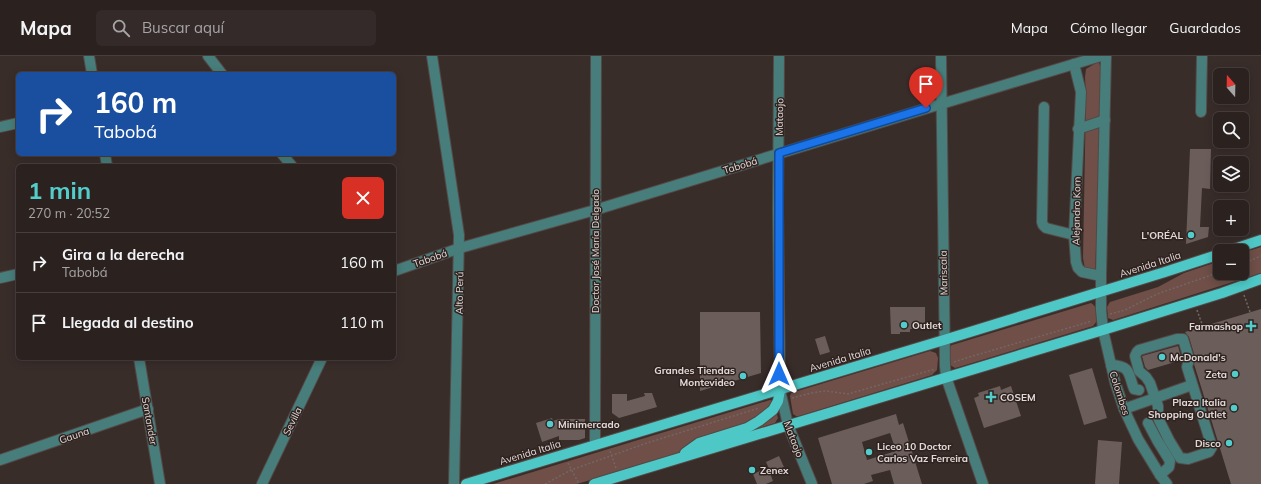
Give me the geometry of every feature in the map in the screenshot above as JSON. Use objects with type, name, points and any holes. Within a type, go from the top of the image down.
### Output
[{"type":"main road","points":[[1249,244],[1261,240]]},
{"type":"main road","name":"Avenida Italia","points":[[466,484],[595,445],[780,397],[944,340],[1213,256]]},
{"type":"main road","points":[[594,484],[1103,330],[1222,293],[1261,279]]},
{"type":"main road","points":[[679,458],[699,443],[747,428],[759,421],[772,410],[780,397]]},
{"type":"street","points":[[89,56],[92,72]]},
{"type":"street","points":[[208,56],[220,72]]},
{"type":"street","name":"Alto Perú","points":[[432,56],[460,248],[454,484]]},
{"type":"street","name":"Doctor José María Delgado","points":[[595,445],[596,56]]},
{"type":"street","name":"Mataojo","points":[[779,56],[780,397],[788,425],[812,484]]},
{"type":"street","name":"Mariscala","points":[[941,56],[944,340],[946,377],[983,484]]},
{"type":"street","name":"Tabobá","points":[[397,269],[460,248],[595,210],[1101,56]]},
{"type":"street","points":[[1102,292],[1101,276],[1106,56]]},
{"type":"street","points":[[1201,112],[1202,56]]},
{"type":"street","name":"Alejandro Korn","points":[[1074,64],[1081,92],[1074,235],[1076,262],[1078,268],[1082,272],[1101,276]]},
{"type":"street","points":[[1044,107],[1042,222],[1046,228],[1074,235]]},
{"type":"street","points":[[1078,129],[1105,120]]},
{"type":"street","points":[[0,127],[16,123]]},
{"type":"street","points":[[284,156],[290,164]]},
{"type":"street","points":[[0,278],[16,274]]},
{"type":"street","name":"Colombes","points":[[1102,292],[1103,330],[1115,382],[1124,409],[1138,439],[1167,484]]},
{"type":"street","points":[[1177,339],[1183,339],[1189,359],[1187,366],[1192,385],[1212,447],[1209,452],[1188,458],[1180,458],[1159,420],[1158,406],[1155,397],[1150,383],[1139,371],[1135,356],[1136,352],[1177,339]]},
{"type":"street","name":"Santander","points":[[139,360],[160,484]]},
{"type":"street","name":"Sevilla","points":[[262,484],[321,360]]},
{"type":"street","points":[[1111,365],[1124,366],[1134,389],[1139,390]]},
{"type":"street","points":[[1124,409],[1192,385]]},
{"type":"street","name":"Gauna","points":[[0,460],[148,409]]},
{"type":"street","points":[[1148,423],[1156,440],[1170,460],[1169,467],[1160,474]]},
{"type":"path","points":[[1249,261],[1261,256]]},
{"type":"path","points":[[545,484],[571,470],[780,397],[826,391],[848,394],[1087,323],[1125,310],[1157,294],[1213,274]]},
{"type":"path","points":[[1246,299],[1250,312]]},
{"type":"path","points":[[1198,315],[1203,327]]},
{"type":"path","points":[[607,442],[618,477]]},
{"type":"path","points":[[565,454],[571,470],[579,484]]},
{"type":"shaded area","points":[[1096,63],[1099,63],[1101,68],[1095,273],[1085,269],[1083,258],[1086,97],[1085,77],[1086,69]]},
{"type":"shaded area","points":[[1261,247],[1261,273],[1249,277],[1249,251]]},
{"type":"shaded area","points":[[1213,263],[1213,280],[1239,280],[1113,320],[1108,318],[1107,307],[1110,302],[1158,287],[1184,273]]},
{"type":"shaded area","points":[[1091,303],[1095,307],[1097,314],[1097,321],[1093,326],[955,368],[950,365],[949,347],[952,345]]},
{"type":"shaded area","points":[[930,351],[936,353],[938,358],[937,370],[932,375],[799,416],[793,414],[790,396],[791,393]]},
{"type":"shaded area","points":[[770,400],[773,401],[778,418],[775,423],[696,448],[577,484],[493,484]]},
{"type":"building","points":[[1190,149],[1211,149],[1210,189],[1202,188],[1200,227],[1209,227],[1208,237],[1186,244]]},
{"type":"building","points":[[890,307],[925,307],[925,327],[910,329],[910,332],[891,334]]},
{"type":"building","name":"Plaza Italia Shopping Outlet","points":[[1261,309],[1261,484],[1231,484],[1194,364],[1195,357],[1189,337],[1185,332]]},
{"type":"building","points":[[700,312],[760,312],[761,373],[700,391]]},
{"type":"building","points":[[825,336],[830,352],[820,355],[815,339]]},
{"type":"building","name":"McDonald's","points":[[1178,346],[1182,360],[1148,370],[1145,367],[1142,356]]},
{"type":"building","points":[[1092,368],[1107,418],[1084,425],[1069,375]]},
{"type":"building","points":[[1000,386],[1001,390],[1011,386],[1021,416],[984,428],[974,398],[979,396],[978,393]]},
{"type":"building","points":[[644,393],[652,393],[657,407],[619,418],[612,413],[612,394],[627,394],[627,401],[645,396]]},
{"type":"building","points":[[896,414],[899,425],[903,423],[922,484],[894,484],[890,470],[871,475],[873,481],[864,484],[832,484],[818,438]],"holes":[[[890,433],[896,451],[867,460],[862,442]]]},
{"type":"building","points":[[552,418],[553,421],[559,419],[585,419],[585,438],[579,440],[559,440],[559,436],[542,442],[536,423]]},
{"type":"building","points":[[1098,440],[1122,442],[1119,484],[1095,484]]},
{"type":"building","points":[[779,456],[784,467],[771,473],[766,462]]},
{"type":"building","points":[[768,468],[773,481],[766,484],[757,484],[753,474]]},
{"type":"place","name":"L'ORÉAL","points":[[1191,235]]},
{"type":"place","name":"Outlet","points":[[904,325]]},
{"type":"place","name":"Farmashop","points":[[1251,326]]},
{"type":"place","name":"McDonald's","points":[[1162,357]]},
{"type":"place","name":"Zeta","points":[[1235,374]]},
{"type":"place","name":"Grandes Tiendas Montevideo","points":[[743,376]]},
{"type":"place","name":"COSEM","points":[[991,397]]},
{"type":"place","name":"Plaza Italia Shopping Outlet","points":[[1234,408]]},
{"type":"place","name":"Minimercado","points":[[550,424]]},
{"type":"place","name":"Disco","points":[[1229,443]]},
{"type":"place","name":"Liceo 10 Doctor Carlos Vaz Ferreira","points":[[869,452]]},
{"type":"place","name":"Zenex","points":[[752,470]]},
{"type":"route","points":[[779,374],[779,153],[926,108]]}]
